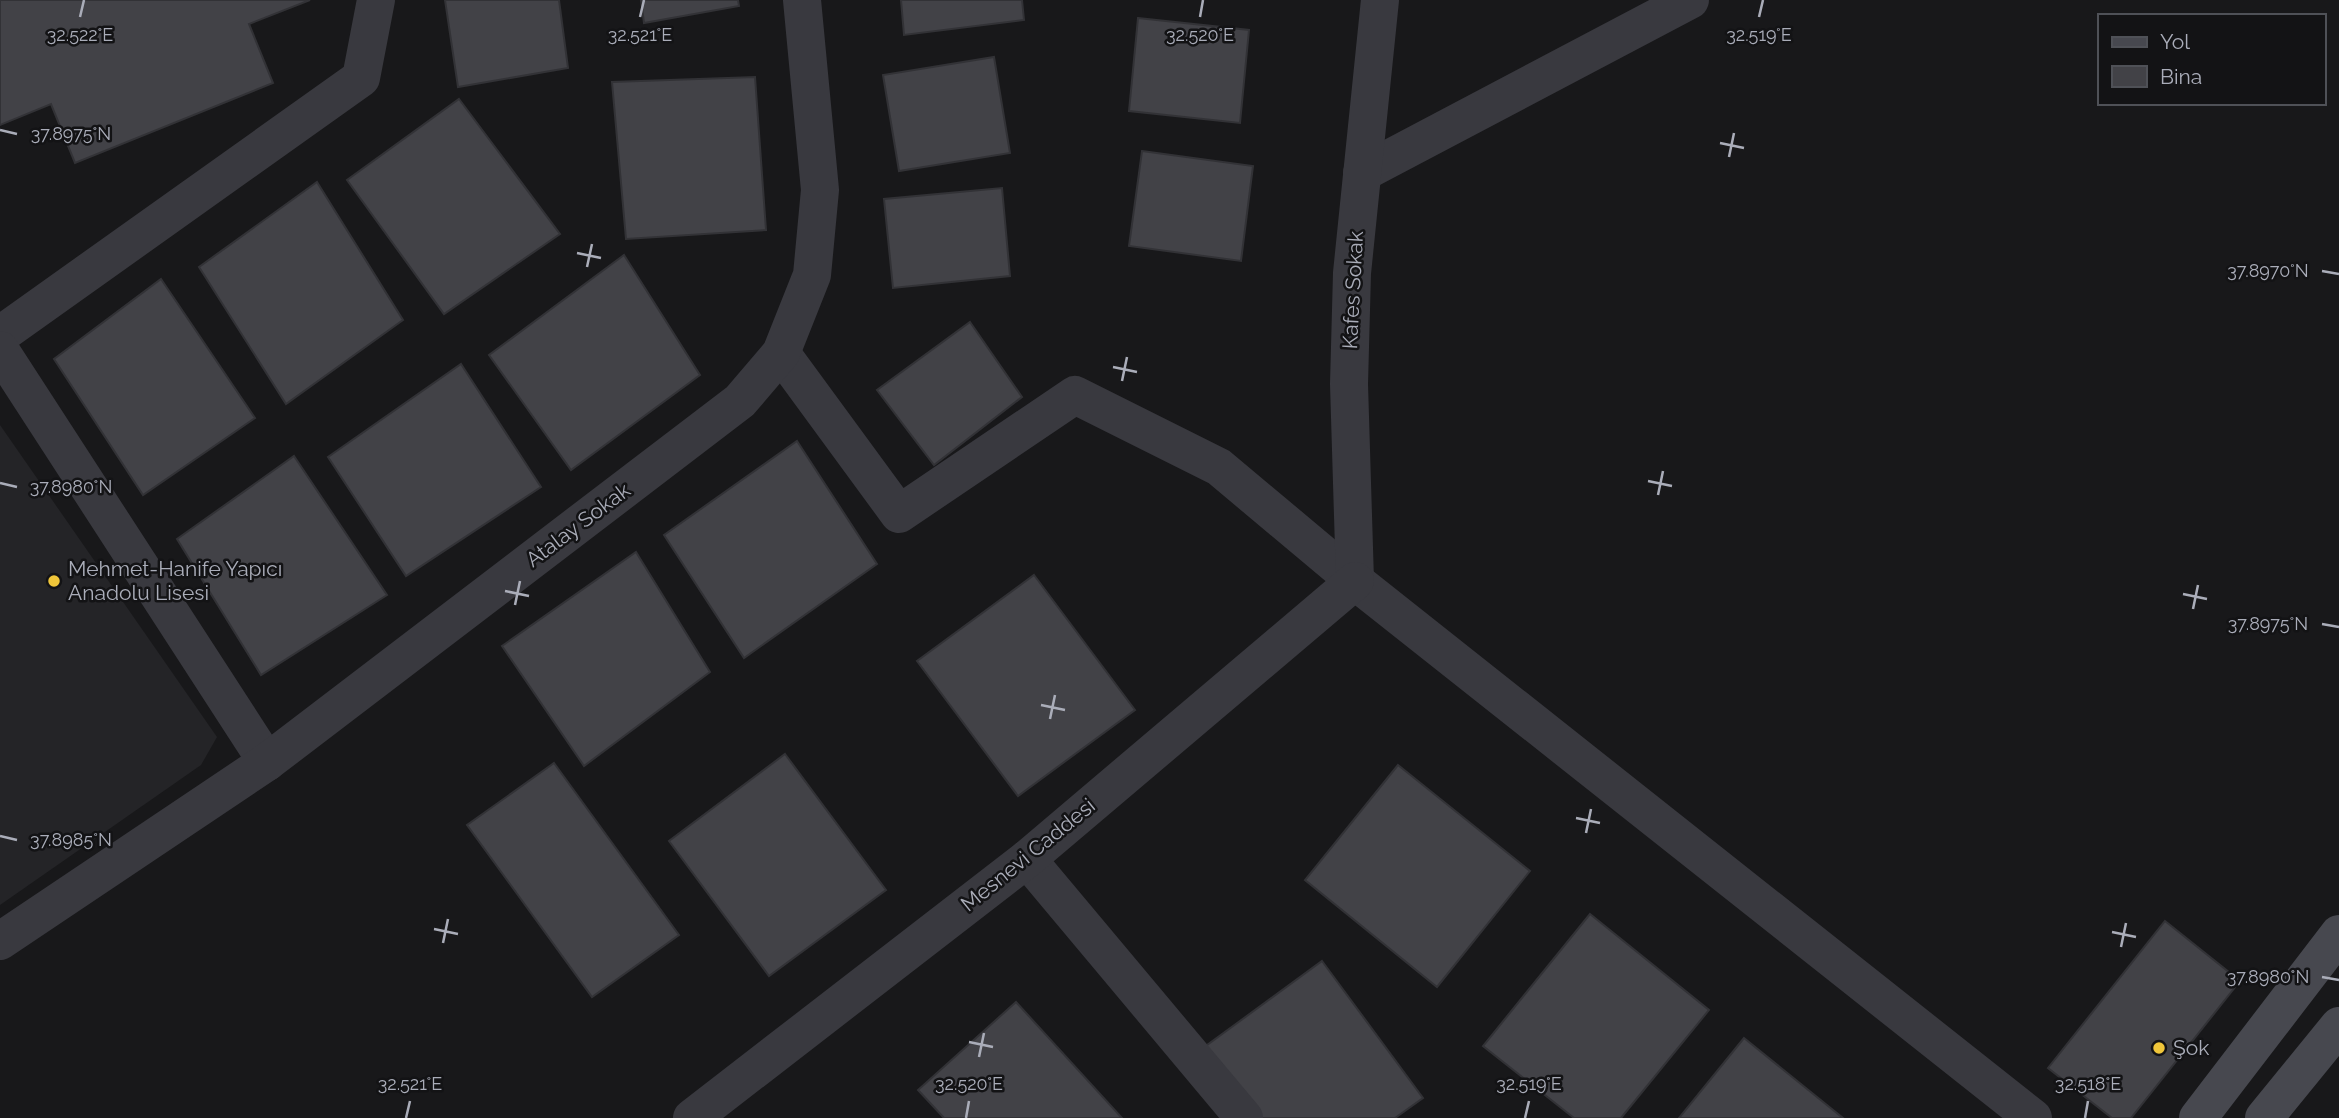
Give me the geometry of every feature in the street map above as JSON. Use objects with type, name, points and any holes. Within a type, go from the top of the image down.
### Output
[{"type":"main road","points":[[2198,1118],[2339,934]]},
{"type":"main road","points":[[2264,1118],[2339,1026]]},
{"type":"street","points":[[0,335],[361,78],[376,0]]},
{"type":"street","name":"Atalay Sokak","points":[[0,941],[267,762],[740,401],[781,353],[812,275],[820,190],[802,0]]},
{"type":"street","name":"Kafes Sokak","points":[[1355,581],[1349,384],[1352,274],[1380,0]]},
{"type":"street","points":[[1362,173],[1690,0]]},
{"type":"street","points":[[0,350],[267,762]]},
{"type":"street","points":[[781,353],[899,514],[1074,395],[1219,467],[1355,581],[2034,1118]]},
{"type":"street","name":"Mesnevi Caddesi","points":[[692,1118],[1027,859],[1355,581]]},
{"type":"street","points":[[1027,859],[1244,1118]]},
{"type":"shaded area","name":"Mehmet-Hanife Yapıcı Anadolu Lisesi","points":[[0,425],[217,737],[201,765],[0,905]]},
{"type":"building","points":[[0,0],[310,0],[249,24],[273,83],[75,163],[51,104],[0,125]]},
{"type":"building","points":[[445,0],[559,0],[568,68],[458,87]]},
{"type":"building","points":[[641,0],[738,0],[739,6],[644,23]]},
{"type":"building","points":[[901,0],[1022,0],[1024,20],[904,35]]},
{"type":"building","points":[[1138,18],[1249,30],[1240,123],[1129,111]]},
{"type":"building","points":[[994,57],[1010,153],[899,171],[883,75]]},
{"type":"building","points":[[755,77],[766,230],[626,239],[612,82]]},
{"type":"building","points":[[459,99],[560,234],[444,314],[347,180]]},
{"type":"building","points":[[1142,151],[1253,166],[1241,261],[1129,246]]},
{"type":"building","points":[[317,182],[403,320],[286,404],[199,267]]},
{"type":"building","points":[[1002,188],[1010,276],[893,288],[884,199]]},
{"type":"building","points":[[624,255],[700,375],[571,470],[489,355]]},
{"type":"building","points":[[161,279],[255,418],[143,495],[54,359]]},
{"type":"building","points":[[970,322],[1022,397],[934,465],[877,390]]},
{"type":"building","points":[[461,364],[541,487],[406,576],[328,457]]},
{"type":"building","points":[[797,441],[877,564],[744,658],[664,535]]},
{"type":"building","points":[[294,456],[387,595],[261,675],[177,539]]},
{"type":"building","points":[[636,552],[710,672],[584,766],[502,646]]},
{"type":"building","points":[[1034,575],[1135,710],[1018,796],[917,661]]},
{"type":"building","points":[[785,754],[886,890],[769,976],[669,841]]},
{"type":"building","points":[[554,763],[679,935],[592,997],[467,825]]},
{"type":"building","points":[[1398,765],[1530,871],[1437,987],[1305,880]]},
{"type":"building","points":[[1590,914],[1709,1010],[1621,1118],[1574,1118],[1483,1046]]},
{"type":"building","points":[[2165,921],[2240,981],[2131,1118],[2112,1118],[2048,1068]]},
{"type":"building","points":[[1322,961],[1423,1098],[1395,1118],[1254,1118],[1203,1048]]},
{"type":"building","points":[[1016,1002],[1122,1118],[944,1118],[918,1090]]},
{"type":"building","points":[[1744,1038],[1843,1118],[1679,1118]]},
{"type":"place","name":"Mehmet-Hanife Yapıcı Anadolu Lisesi","points":[[54,581]]},
{"type":"place","name":"Şok","points":[[2159,1048]]}]
